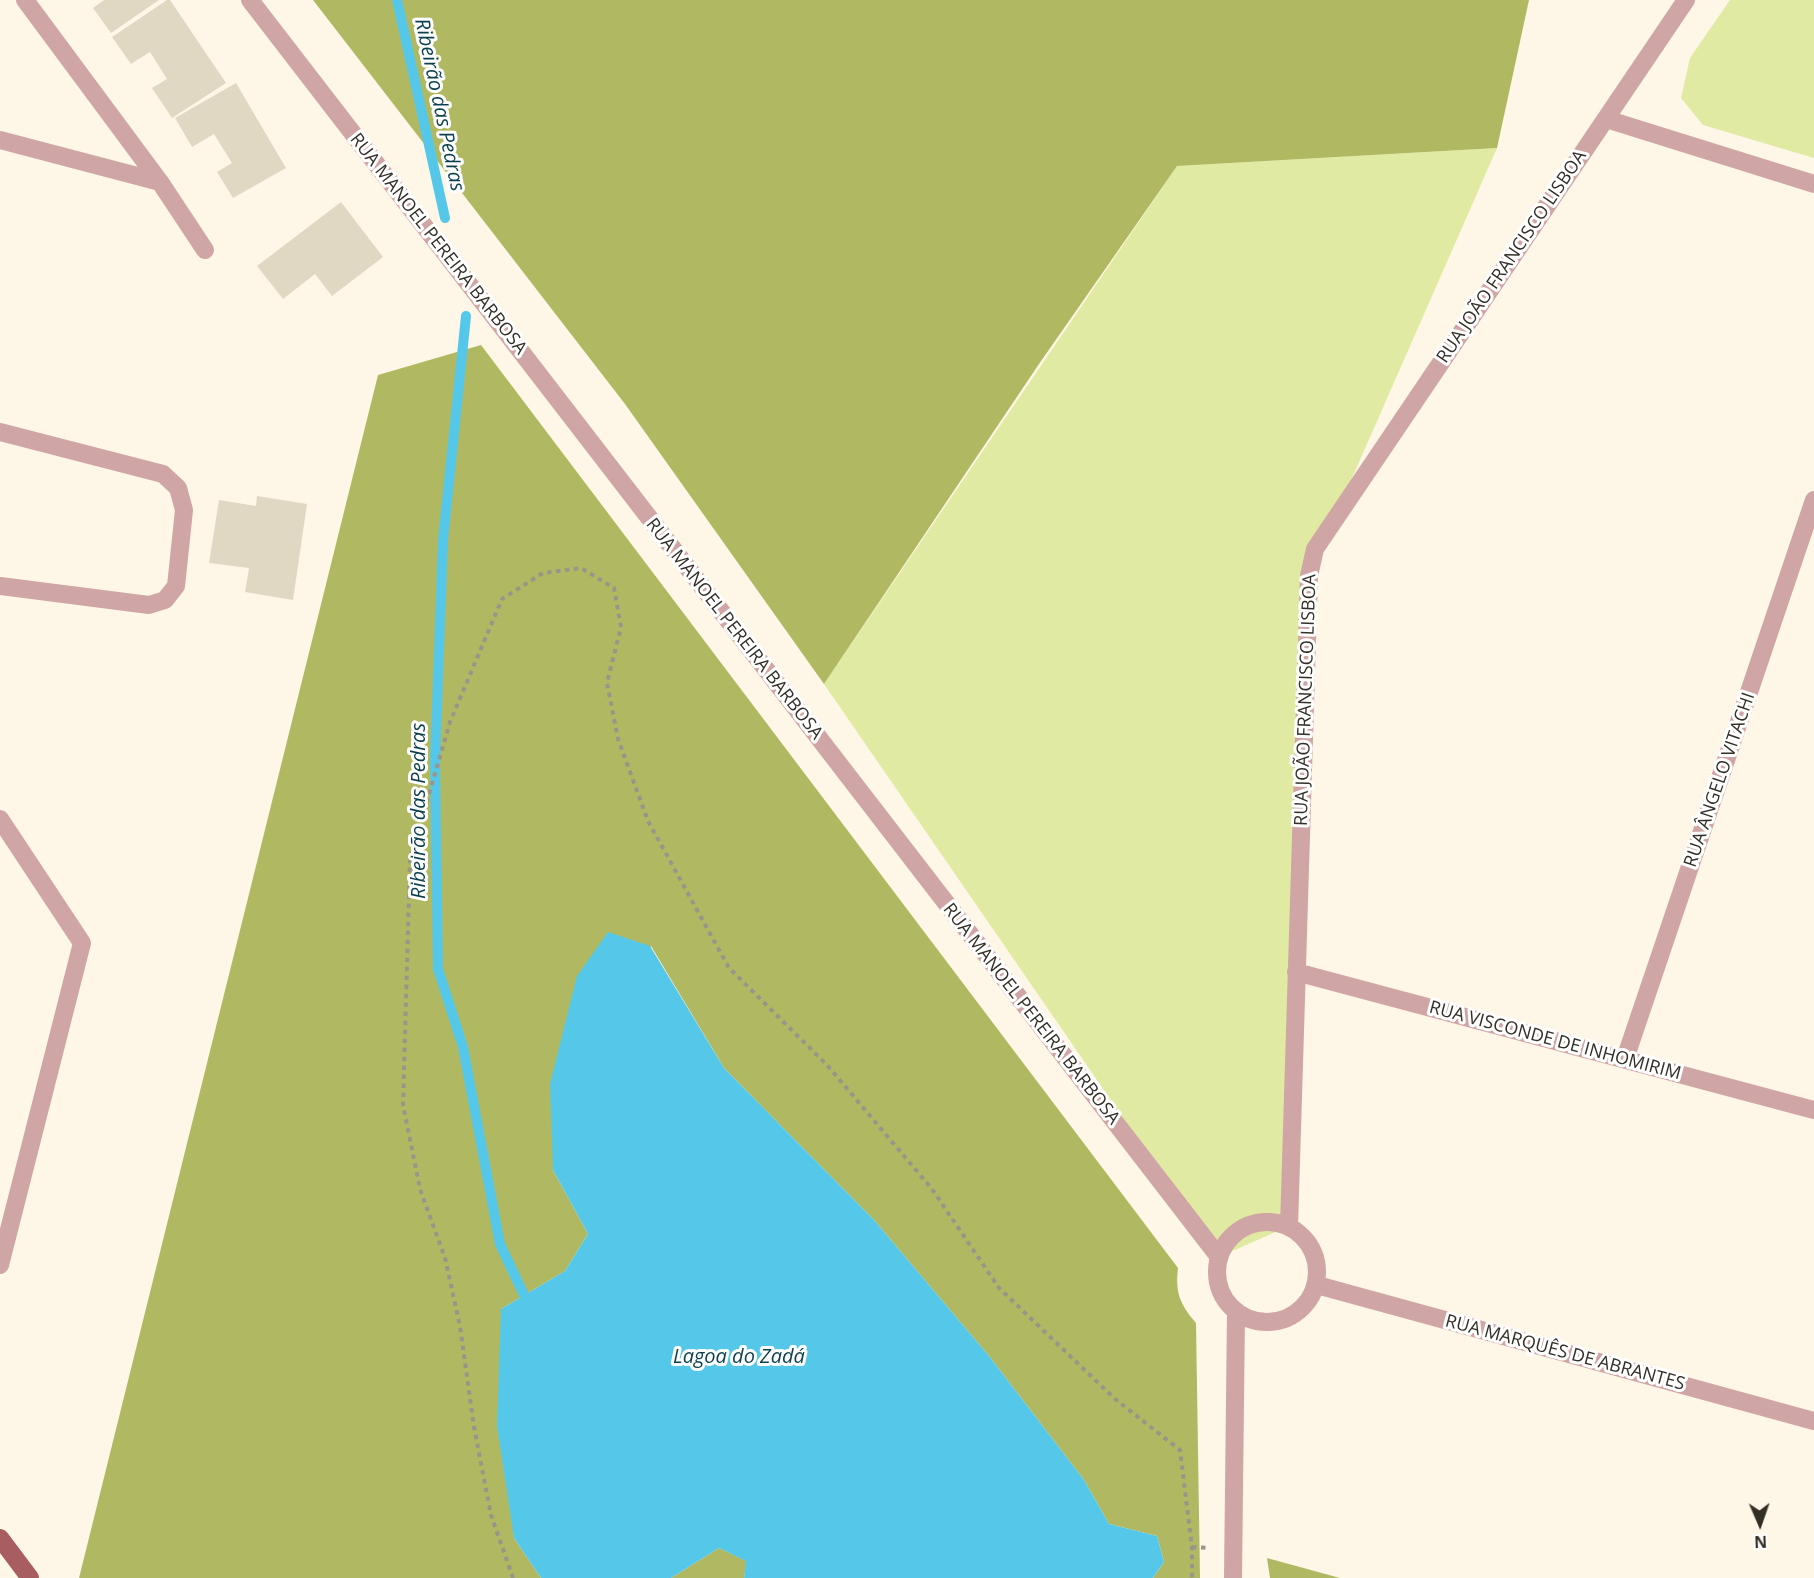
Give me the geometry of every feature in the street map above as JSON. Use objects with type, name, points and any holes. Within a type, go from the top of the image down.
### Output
[{"type":"main road","points":[[0,1538],[30,1578]]},
{"type":"street","points":[[25,0],[160,182],[205,250]]},
{"type":"street","name":"RUA MANOEL PEREIRA BARBOSA","points":[[250,0],[1219,1257]]},
{"type":"street","name":"RUA JOÃO FRANCISCO LISBOA","points":[[1289,1226],[1309,576],[1315,549],[1686,0]]},
{"type":"street","points":[[1606,119],[1814,184]]},
{"type":"street","points":[[0,140],[160,182]]},
{"type":"street","points":[[0,432],[163,474],[178,488],[184,510],[176,586],[165,600],[149,604],[0,586]]},
{"type":"street","name":"RUA ÂNGELO VITACHI","points":[[1625,1059],[1814,500]]},
{"type":"street","points":[[0,819],[82,943],[0,1265]]},
{"type":"street","name":"RUA VISCONDE DE INHOMIRIM","points":[[1296,972],[1814,1110]]},
{"type":"street","points":[[1271,1221],[1289,1226],[1303,1236],[1314,1250],[1318,1267],[1317,1285],[1309,1301],[1297,1314],[1281,1321],[1258,1322],[1236,1312],[1222,1296],[1216,1274],[1219,1257],[1228,1240],[1240,1229],[1254,1223],[1271,1221]]},
{"type":"street","name":"RUA MARQUÊS DE ABRANTES","points":[[1317,1285],[1814,1421]]},
{"type":"street","points":[[1233,1578],[1236,1312]]},
{"type":"path","points":[[513,1578],[491,1515],[474,1427],[460,1326],[445,1258],[420,1189],[403,1105],[410,860],[450,722],[502,599],[543,573],[581,568],[614,588],[621,627],[607,683],[618,739],[648,821],[729,968],[828,1065],[932,1189],[999,1288],[1115,1399],[1180,1450],[1192,1547],[1192,1578]]},
{"type":"green space","points":[[313,0],[1529,0],[1497,148],[1177,166],[1039,364],[824,684],[625,404]]},
{"type":"green space","points":[[1730,0],[1814,0],[1814,158],[1703,125],[1681,98],[1690,58]]},
{"type":"green space","points":[[1497,148],[1309,576],[1289,1226],[1219,1257],[824,684],[1177,166]]},
{"type":"green space","points":[[481,345],[1178,1268],[1177,1284],[1180,1298],[1196,1323],[1200,1578],[1153,1578],[1164,1562],[1157,1536],[1109,1524],[1084,1480],[989,1356],[874,1220],[724,1068],[651,946],[553,1170],[588,1234],[565,1271],[501,1309],[514,1538],[541,1578],[79,1578],[378,375]]},
{"type":"green space","points":[[719,1548],[747,1561],[744,1578],[671,1578]]},
{"type":"green space","points":[[1267,1558],[1340,1578],[1270,1578]]},
{"type":"water","name":"Lagoa do Zadá","points":[[608,932],[650,946],[724,1068],[874,1220],[989,1356],[1084,1480],[1109,1524],[1157,1536],[1164,1562],[1153,1578],[744,1578],[746,1561],[719,1548],[671,1578],[541,1578],[514,1538],[497,1426],[501,1309],[565,1271],[588,1234],[553,1170],[550,1084],[577,976]]},
{"type":"building","points":[[104,0],[159,0],[111,33],[93,8]]},
{"type":"building","points":[[170,0],[226,83],[172,118],[152,88],[167,79],[150,52],[131,64],[112,37]]},
{"type":"building","points":[[236,83],[286,168],[233,198],[217,172],[232,163],[214,134],[192,147],[175,118]]},
{"type":"building","points":[[341,202],[383,257],[332,296],[315,274],[283,299],[257,266]]},
{"type":"building","points":[[257,496],[307,504],[293,600],[245,592],[249,568],[209,563],[219,500],[256,506]]},
{"type":"waterway","name":"Ribeirão das Pedras","points":[[397,0],[445,218]]},
{"type":"waterway","name":"Ribeirão das Pedras","points":[[466,316],[443,540],[435,761],[438,969],[463,1047],[500,1244],[524,1295]]}]
